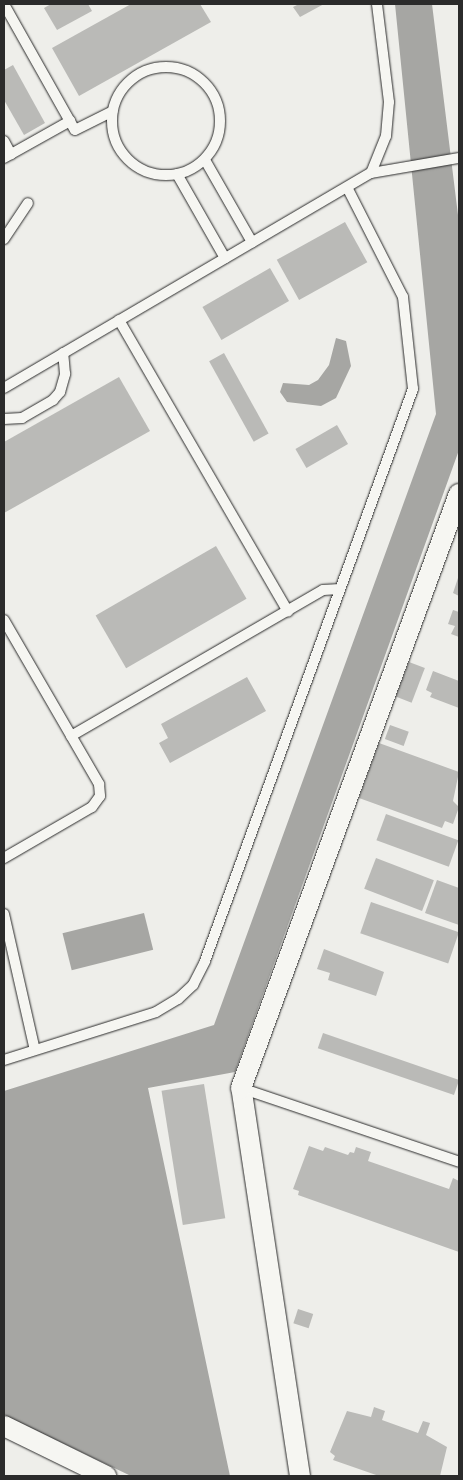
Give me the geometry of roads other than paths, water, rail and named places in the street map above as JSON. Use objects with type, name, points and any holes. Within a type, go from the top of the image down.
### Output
[{"type":"street","points":[[300,1476],[241,1088],[459,494]]},
{"type":"street","points":[[4,1426],[106,1476]]},
{"type":"lane","points":[[371,173],[386,136],[389,102],[377,4]]},
{"type":"lane","points":[[7,5],[75,130],[112,111]]},
{"type":"lane","points":[[165,65],[190,71],[206,83],[216,102],[216,133],[211,154],[205,160],[177,174],[153,174],[125,154],[114,136],[112,111],[122,87],[156,68],[165,65]]},
{"type":"lane","points":[[4,141],[7,156],[70,121]]},
{"type":"lane","points":[[4,388],[371,173],[399,166],[458,158]]},
{"type":"lane","points":[[205,160],[252,242]]},
{"type":"lane","points":[[177,174],[225,258]]},
{"type":"lane","points":[[4,1060],[156,1012],[178,999],[194,985],[205,961],[413,389],[403,297],[347,187]]},
{"type":"lane","points":[[5,230],[28,203]]},
{"type":"lane","points":[[119,320],[288,611]]},
{"type":"lane","points":[[4,419],[22,418],[56,396],[65,374],[62,353]]},
{"type":"lane","points":[[71,736],[324,590],[340,589]]},
{"type":"lane","points":[[4,622],[99,784],[100,796],[92,807],[4,858]]},
{"type":"lane","points":[[4,914],[35,1050]]},
{"type":"lane","points":[[241,1088],[459,1162]]}]
